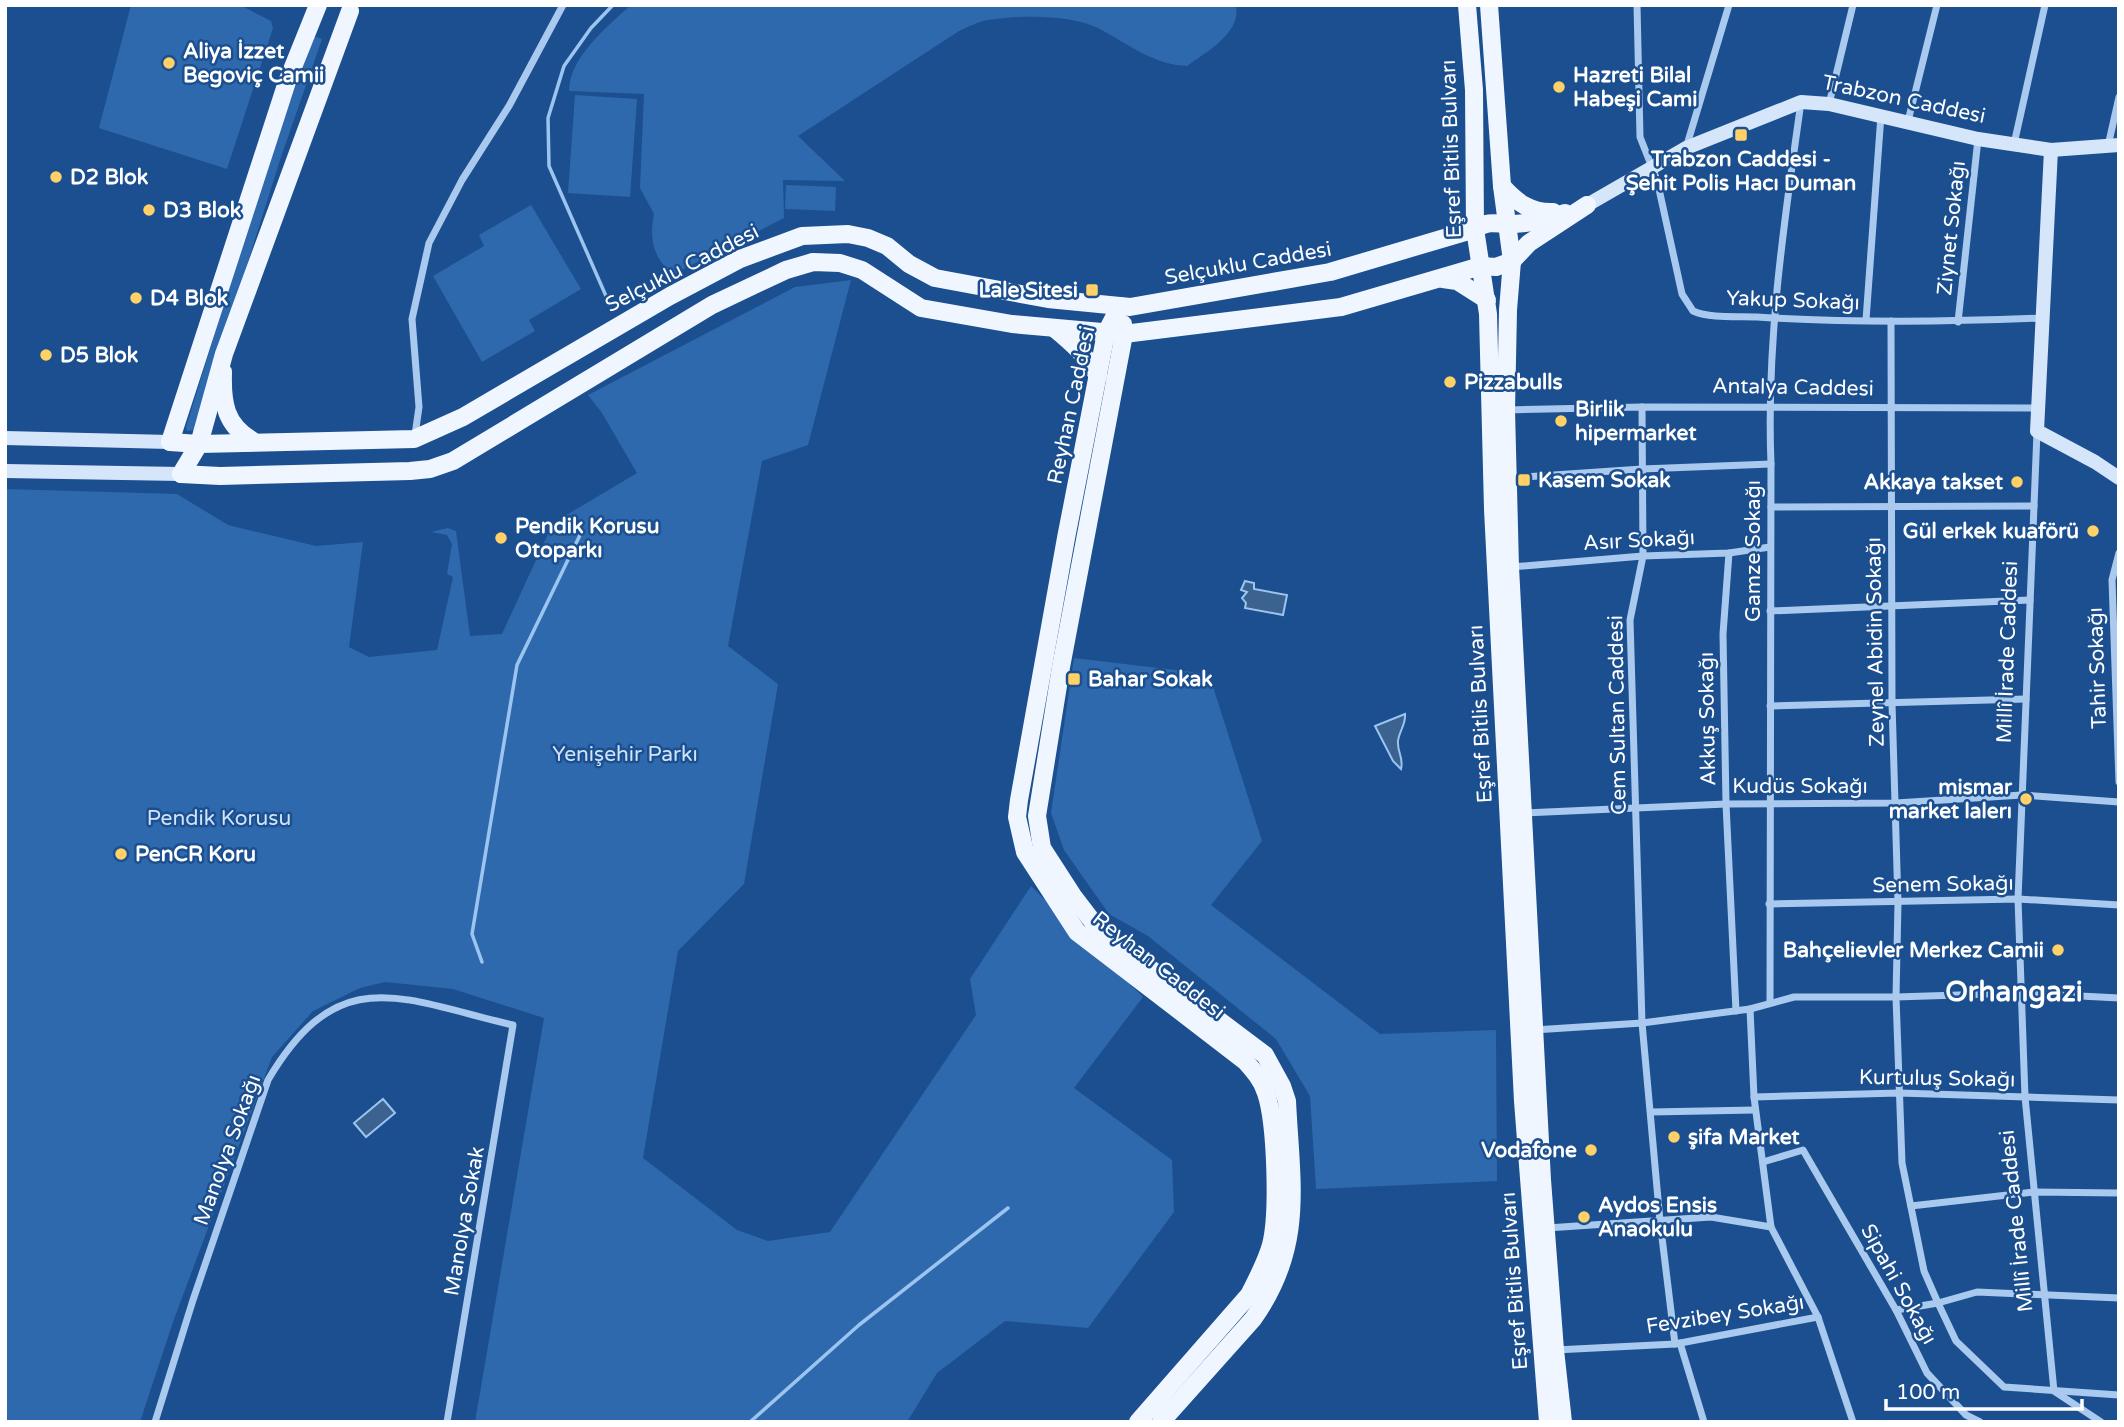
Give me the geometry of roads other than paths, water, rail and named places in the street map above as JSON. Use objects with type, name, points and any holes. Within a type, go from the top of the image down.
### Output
[{"type":"main road","points":[[181,474],[170,442],[287,82],[318,5],[336,16],[352,8]]},
{"type":"main road","name":"Eşref Bitlis Bulvarı","points":[[1467,5],[1475,90],[1475,229],[1487,300],[1493,509],[1527,1030],[1548,1422]]},
{"type":"main road","name":"Eşref Bitlis Bulvarı","points":[[1489,5],[1502,186],[1512,261],[1506,410],[1510,567],[1523,813],[1527,1030],[1563,1422]]},
{"type":"main road","points":[[181,474],[199,443],[224,354],[352,8]]},
{"type":"main road","name":"Trabzon Caddesi","points":[[1512,261],[1529,243],[1587,205],[1685,148],[1801,102],[1829,104],[1881,114],[1978,139],[2051,150],[2113,146]]},
{"type":"main road","name":"Millî İrade Caddesi","points":[[2037,431],[2051,150]]},
{"type":"main road","points":[[1502,186],[1525,206],[1541,212],[1587,205]]},
{"type":"main road","name":"Selçuklu Caddesi","points":[[5,438],[199,443],[414,439],[463,417],[705,277],[740,259],[802,236],[848,234],[868,238],[887,246],[909,264],[934,278],[1048,299],[1130,307],[1330,272],[1475,229],[1485,223],[1495,221],[1509,224],[1556,216],[1587,205]]},
{"type":"main road","points":[[5,471],[220,476],[410,471],[430,468],[453,461],[712,305],[750,286],[813,262],[840,263],[862,270],[921,308],[998,322],[1115,333],[1341,307],[1481,266],[1496,267],[1512,261]]},
{"type":"main road","points":[[1440,279],[1457,281],[1487,300]]},
{"type":"main road","name":"Reyhan Caddesi","points":[[1120,306],[1037,816],[1038,831],[1042,848],[1055,870],[1099,930],[1265,1055],[1287,1101],[1292,1213],[1284,1259],[1278,1279],[1266,1301],[1161,1422]]},
{"type":"main road","points":[[1054,328],[1074,345],[1098,376]]},
{"type":"main road","name":"Reyhan Caddesi","points":[[1115,333],[1098,376],[1066,538],[1019,800],[1017,817],[1020,834],[1025,852],[1077,932],[1245,1061],[1258,1075],[1272,1118],[1275,1188],[1275,1222],[1271,1245],[1249,1295],[1138,1422]]},
{"type":"main road","points":[[224,354],[225,405],[230,421],[239,433],[253,441]]},
{"type":"main road","points":[[2037,431],[2119,478]]},
{"type":"street","points":[[414,439],[419,407],[412,319],[429,243],[462,180],[509,106],[563,5]]},
{"type":"street","points":[[1637,5],[1640,137],[1652,167]]},
{"type":"street","points":[[1685,148],[1729,5]]},
{"type":"street","points":[[1829,104],[1853,5]]},
{"type":"street","points":[[1908,121],[1937,5]]},
{"type":"street","points":[[2014,144],[2045,5]]},
{"type":"street","points":[[2113,146],[2119,97]]},
{"type":"street","name":"Gamze Sokağı","points":[[1770,1003],[1769,407],[1784,227],[1801,102]]},
{"type":"street","points":[[1866,320],[1881,114]]},
{"type":"street","name":"Ziynet Sokağı","points":[[1958,322],[1978,139]]},
{"type":"street","name":"Yakup Sokağı","points":[[1652,167],[1682,294],[1690,307],[1698,313],[1775,318],[1958,322],[2043,318]]},
{"type":"street","name":"Zeynel Abidin Sokağı","points":[[1891,321],[1889,409],[1892,703],[1898,903],[1896,997],[1899,1093],[1902,1163],[1924,1271],[1956,1341],[2004,1387],[2119,1395]]},
{"type":"street","name":"Antalya Caddesi","points":[[1506,410],[1642,407],[2038,408]]},
{"type":"street","name":"Cem Sultan Caddesi","points":[[1642,407],[1643,556],[1630,620],[1642,1023],[1660,1221],[1677,1344],[1704,1422]]},
{"type":"street","name":"Millî İrade Caddesi","points":[[2037,431],[2018,900],[2025,1097],[2054,1391]]},
{"type":"street","points":[[1508,478],[1771,464]]},
{"type":"street","points":[[1771,507],[2034,506]]},
{"type":"street","name":"Asır Sokağı","points":[[1510,567],[1643,556],[1729,553],[1770,547]]},
{"type":"street","name":"Akkuş Sokağı","points":[[1729,553],[1723,634],[1726,804],[1736,1011]]},
{"type":"street","name":"Tahir Sokağı","points":[[2119,553],[2112,580],[2119,782]]},
{"type":"street","points":[[1770,611],[2030,600]]},
{"type":"street","points":[[1770,706],[2026,699]]},
{"type":"street","name":"Kudüs Sokağı","points":[[1523,813],[1726,804],[1896,803],[2022,795],[2119,802]]},
{"type":"street","name":"Senem Sokağı","points":[[1769,904],[2018,900],[2119,905]]},
{"type":"street","points":[[1527,1030],[1642,1023],[1750,1009],[1794,997],[2021,993],[2119,998]]},
{"type":"street","name":"Manolya Sokağı","points":[[155,1422],[193,1300],[268,1080],[284,1054],[318,1018],[344,1003],[365,997],[393,997],[513,1025]]},
{"type":"street","points":[[1750,1009],[1755,1110],[1771,1227],[1818,1317],[1853,1422]]},
{"type":"street","name":"Manolya Sokak","points":[[447,1422],[513,1025]]},
{"type":"street","name":"Kurtuluş Sokağı","points":[[1754,1097],[1899,1093],[2119,1100]]},
{"type":"street","points":[[1651,1112],[1755,1110]]},
{"type":"street","name":"Sipahi Sokağı","points":[[1763,1162],[1803,1150],[1896,1310],[1927,1373],[1966,1416],[1980,1422]]},
{"type":"street","points":[[1911,1206],[2034,1192],[2119,1194]]},
{"type":"street","points":[[1546,1228],[1711,1217],[1771,1227]]},
{"type":"street","points":[[1896,1310],[1938,1303],[1977,1292],[2119,1298]]},
{"type":"street","name":"Fevzibey Sokağı","points":[[1555,1350],[1677,1344],[1818,1317]]},
{"type":"street","points":[[2054,1391],[2101,1422]]},
{"type":"waterway","points":[[606,296],[549,166],[548,118],[564,66],[591,28],[613,5]]},
{"type":"waterway","points":[[482,962],[472,934],[517,665],[581,533]]},
{"type":"waterway","points":[[750,1422],[859,1325],[1008,1208]]},
{"type":"place","name":"Aliya İzzet Begoviç Camii","points":[[169,63]]},
{"type":"place","name":"Hazreti Bilal Habeşi Cami","points":[[1559,87]]},
{"type":"place","name":"Trabzon Caddesi - Şehit Polis Hacı Duman","points":[[1741,135]]},
{"type":"place","name":"D2 Blok","points":[[56,177]]},
{"type":"place","name":"D3 Blok","points":[[149,210]]},
{"type":"place","name":"Lale Sitesi","points":[[1092,290]]},
{"type":"place","name":"D4 Blok","points":[[136,298]]},
{"type":"place","name":"D5 Blok","points":[[46,355]]},
{"type":"place","name":"Pizzabulls","points":[[1450,382]]},
{"type":"place","name":"Birlik hipermarket","points":[[1561,421]]},
{"type":"place","name":"Kasem Sokak","points":[[1524,480]]},
{"type":"place","name":"Akkaya takset","points":[[2017,482]]},
{"type":"place","name":"Gül erkek kuaförü","points":[[2093,531]]},
{"type":"place","name":"Pendik Korusu Otoparkı","points":[[501,538]]},
{"type":"place","name":"Bahar Sokak","points":[[1074,679]]},
{"type":"place","name":"mismar market lalerı","points":[[2026,799]]},
{"type":"place","name":"PenCR Koru","points":[[121,854]]},
{"type":"place","name":"Bahçelievler Merkez Camii","points":[[2058,950]]},
{"type":"place","name":"şifa Market","points":[[1674,1137]]},
{"type":"place","name":"Vodafone","points":[[1591,1150]]},
{"type":"place","name":"Aydos Ensis Anaokulu","points":[[1584,1217]]},
{"type":"district","name":"Orhangazi","points":[[2014,991]]},
{"type":"park label","name":"Yenişehir Parkı","points":[[625,754]]},
{"type":"park label","name":"Pendik Korusu","points":[[219,818]]}]
